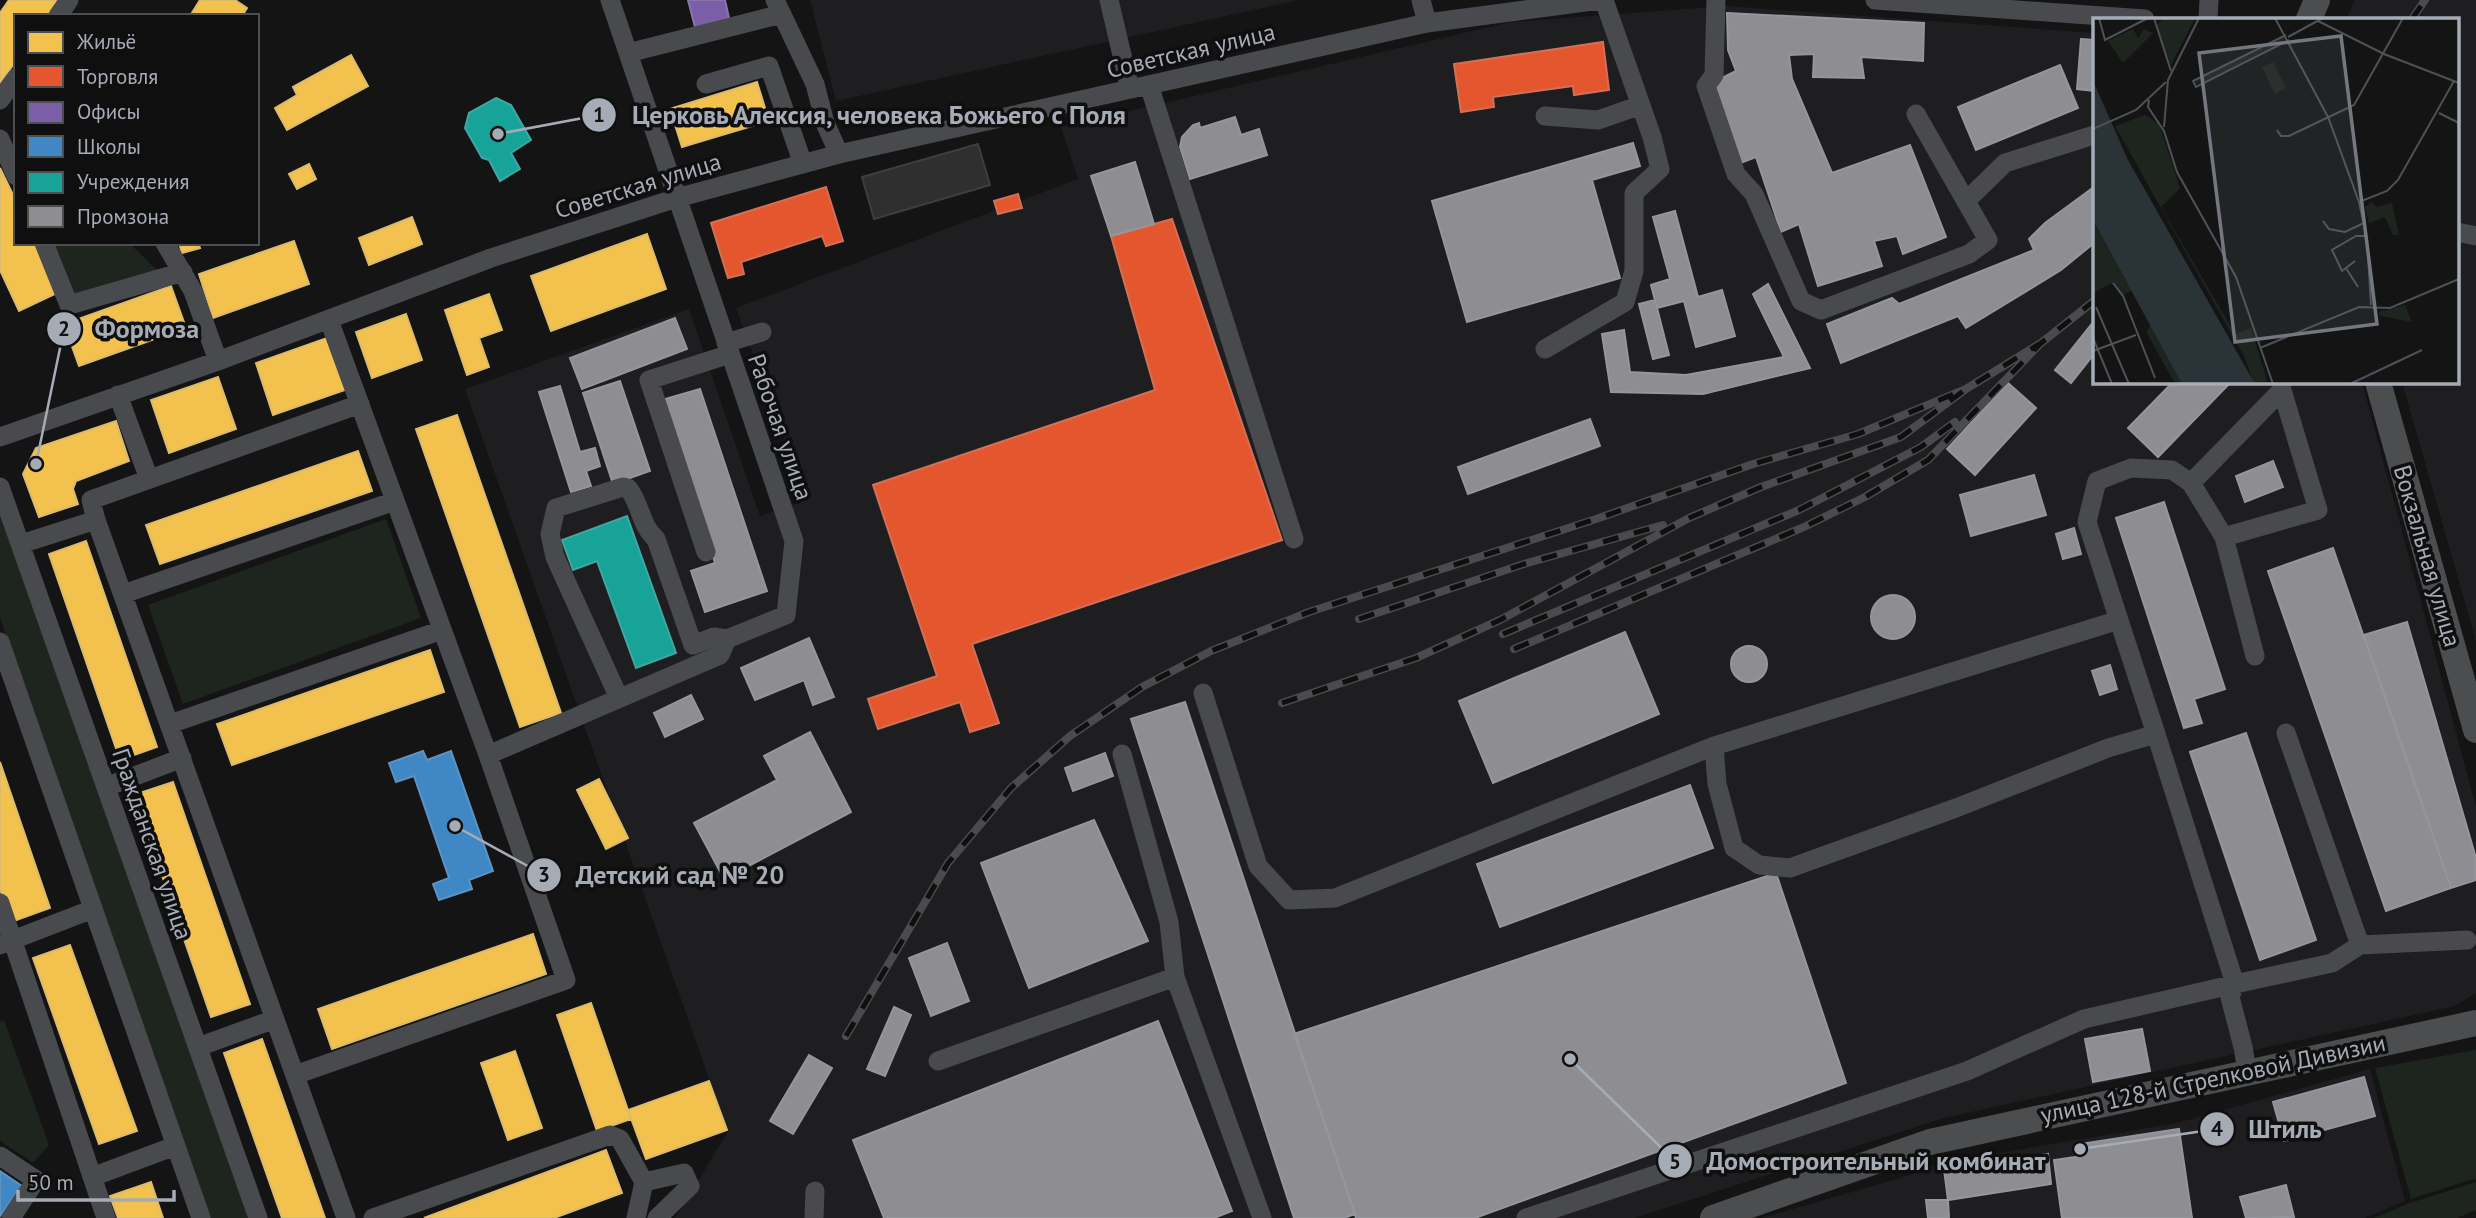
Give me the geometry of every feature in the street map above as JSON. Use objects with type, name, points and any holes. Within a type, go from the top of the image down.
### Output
[{"type":"main road","points":[[2309,18],[2317,0]]},
{"type":"main road","name":"Вокзальная улица","points":[[2378,383],[2472,699],[2476,730]]},
{"type":"main road","name":"улица 128-й Стрелковой Дивизии","points":[[1713,1218],[1930,1142],[2476,1023]]},
{"type":"street","name":"Рабочая улица","points":[[610,0],[794,541],[786,615],[727,639]]},
{"type":"street","points":[[1109,0],[1294,539]]},
{"type":"street","points":[[1422,0],[1427,23]]},
{"type":"street","points":[[1545,349],[1625,302],[1634,271],[1634,193],[1660,169],[1641,105],[1602,0]]},
{"type":"street","name":"Советская улица","points":[[0,437],[218,361],[491,257],[677,198],[839,153],[1427,23],[1602,0]]},
{"type":"street","points":[[1716,0],[1714,75],[1706,86],[1735,174],[1754,194],[1801,301],[1821,310],[1969,254],[1988,240],[1916,114]]},
{"type":"street","points":[[1875,0],[2132,18]]},
{"type":"street","points":[[2208,18],[2209,0]]},
{"type":"street","points":[[628,53],[779,7],[814,84],[825,123],[839,153]]},
{"type":"street","points":[[706,85],[769,66],[803,164]]},
{"type":"street","points":[[0,100],[14,81]]},
{"type":"street","points":[[1545,117],[1598,120],[1641,105]]},
{"type":"street","points":[[1966,201],[2005,163],[2093,136]]},
{"type":"street","points":[[0,139],[14,171]]},
{"type":"street","points":[[2458,232],[2476,236]]},
{"type":"street","points":[[45,245],[69,305],[183,272]]},
{"type":"street","points":[[166,245],[193,291],[218,361]]},
{"type":"street","points":[[295,1075],[566,980],[488,755],[329,320]]},
{"type":"street","points":[[706,552],[649,380],[728,349],[762,332]]},
{"type":"street","points":[[2191,483],[2282,390],[2318,510],[2224,537]]},
{"type":"street","points":[[118,395],[149,479]]},
{"type":"street","points":[[346,1218],[91,500],[360,404]]},
{"type":"street","points":[[2246,1071],[2243,1047],[2230,998],[2235,984],[2087,522],[2097,481],[2131,468],[2172,470],[2191,483],[2224,537],[2255,656]]},
{"type":"street","name":"Гражданская улица","points":[[0,487],[258,1218]]},
{"type":"street","points":[[488,755],[720,655],[727,639],[714,637],[693,645],[656,539],[647,531],[635,496],[628,488],[622,487],[556,508],[550,534],[555,556],[619,698]]},
{"type":"street","points":[[123,594],[395,500]]},
{"type":"street","points":[[21,544],[96,520]]},
{"type":"street","points":[[1203,693],[1258,866],[1289,900],[1335,898],[1714,746],[2119,620]]},
{"type":"street","points":[[170,724],[442,630]]},
{"type":"street","points":[[0,642],[6,677],[93,909],[201,1218]]},
{"type":"street","points":[[2286,733],[2360,945]]},
{"type":"street","points":[[1714,746],[1717,784],[1734,848],[1759,865],[1790,868],[1956,808],[2108,748],[2156,734]]},
{"type":"street","points":[[1122,754],[1169,922],[1175,977],[1262,1218]]},
{"type":"street","points":[[106,787],[182,758]]},
{"type":"street","points":[[0,903],[6,943],[106,1218]]},
{"type":"street","points":[[6,943],[93,909]]},
{"type":"street","points":[[1526,1218],[1967,1071],[2084,1019],[2332,963],[2360,945],[2467,940]]},
{"type":"street","points":[[938,1061],[1175,977]]},
{"type":"street","points":[[198,1047],[275,1019]]},
{"type":"street","points":[[373,1218],[610,1135],[620,1139],[644,1182],[635,1217]]},
{"type":"street","points":[[92,1177],[175,1146]]},
{"type":"street","points":[[0,1156],[36,1180],[11,1218]]},
{"type":"street","points":[[644,1182],[684,1173],[690,1186],[657,1218]]},
{"type":"street","points":[[814,1218],[816,1191]]},
{"type":"shaded area","points":[[810,0],[1299,0],[836,101]]},
{"type":"shaded area","points":[[2355,0],[2476,0],[2476,641],[2402,383],[2458,383],[2458,18],[2346,18]]},
{"type":"shaded area","points":[[1727,6],[2093,33],[2093,383],[2362,383],[2476,807],[2476,993],[2455,1006],[1944,1118],[1635,1218],[675,1218],[728,1132],[465,389],[689,309],[760,516],[807,500],[736,308],[1078,179],[1061,127],[1511,22]]},
{"type":"shaded area","points":[[51,245],[131,245],[157,270],[73,298]]},
{"type":"shaded area","points":[[0,512],[248,1218],[210,1218],[0,618]]},
{"type":"shaded area","points":[[386,519],[421,618],[183,704],[148,605]]},
{"type":"shaded area","points":[[4,1020],[49,1145],[33,1163],[0,1141],[0,1021]]},
{"type":"shaded area","points":[[2476,1050],[2476,1178],[2411,1199],[2375,1068]]},
{"type":"shaded area","points":[[2370,1069],[2405,1201],[2365,1218],[1761,1218],[1904,1177],[1940,1163],[2177,1123]]},
{"type":"shaded area","points":[[2476,1182],[2476,1210],[2457,1218],[2374,1218],[2407,1204]]},
{"type":"building: Жильё","points":[[9,0],[58,0],[48,14],[14,14],[14,64],[0,83],[0,13]]},
{"type":"building: Жильё","points":[[200,0],[235,0],[247,8],[243,14],[191,14]]},
{"type":"building: Жильё","points":[[351,55],[368,86],[287,130],[275,108],[297,95],[293,87]]},
{"type":"building: Жильё","points":[[757,82],[769,121],[682,147],[670,109]]},
{"type":"building: Жильё","points":[[309,164],[316,179],[297,189],[289,174]]},
{"type":"building: Жильё","points":[[0,168],[14,197],[14,245],[37,245],[59,292],[19,311],[0,270]]},
{"type":"building: Жильё","points":[[412,217],[422,244],[369,265],[359,238]]},
{"type":"building: Жильё","points":[[647,234],[666,289],[551,331],[531,276]]},
{"type":"building: Жильё","points":[[294,241],[309,284],[213,318],[199,274]]},
{"type":"building: Жильё","points":[[180,245],[199,245],[200,248],[182,253]]},
{"type":"building: Жильё","points":[[171,286],[186,328],[79,366],[64,324]]},
{"type":"building: Жильё","points":[[489,294],[502,330],[479,338],[489,367],[467,375],[445,310]]},
{"type":"building: Жильё","points":[[406,314],[422,360],[372,378],[356,332]]},
{"type":"building: Жильё","points":[[327,338],[345,390],[273,415],[256,363]]},
{"type":"building: Жильё","points":[[218,377],[236,429],[169,453],[151,400]]},
{"type":"building: Жильё","points":[[457,415],[561,713],[520,727],[416,429]]},
{"type":"building: Жильё","points":[[116,421],[129,461],[76,481],[73,489],[78,504],[39,517],[23,474],[36,448]]},
{"type":"building: Жильё","points":[[358,451],[372,491],[160,564],[146,525]]},
{"type":"building: Жильё","points":[[86,541],[157,747],[120,760],[49,554]]},
{"type":"building: Жильё","points":[[430,650],[444,692],[232,765],[217,724]]},
{"type":"building: Жильё","points":[[0,762],[50,908],[11,922],[0,889]]},
{"type":"building: Жильё","points":[[599,779],[628,838],[606,849],[577,790]]},
{"type":"building: Жильё","points":[[173,782],[250,1004],[211,1017],[134,795]]},
{"type":"building: Жильё","points":[[533,934],[546,974],[332,1049],[318,1009]]},
{"type":"building: Жильё","points":[[70,945],[137,1131],[99,1144],[33,958]]},
{"type":"building: Жильё","points":[[591,1003],[631,1119],[597,1131],[557,1015]]},
{"type":"building: Жильё","points":[[262,1039],[325,1218],[282,1218],[224,1053]]},
{"type":"building: Жильё","points":[[515,1051],[542,1128],[508,1140],[481,1063]]},
{"type":"building: Жильё","points":[[709,1081],[727,1130],[646,1159],[628,1110]]},
{"type":"building: Жильё","points":[[606,1150],[622,1193],[554,1218],[424,1218]]},
{"type":"building: Жильё","points":[[151,1182],[163,1218],[118,1218],[110,1196]]},
{"type":"building: Торговля","points":[[1603,42],[1609,90],[1574,95],[1573,86],[1493,97],[1494,107],[1461,112],[1454,64]]},
{"type":"building: Торговля","points":[[826,187],[843,241],[826,246],[822,236],[741,262],[744,274],[728,278],[711,223]]},
{"type":"building: Торговля","points":[[1018,194],[1022,208],[998,214],[994,201]]},
{"type":"building: Торговля","points":[[1172,219],[1282,540],[972,644],[999,723],[970,732],[960,702],[878,729],[868,699],[937,676],[873,485],[1155,390],[1111,236]]},
{"type":"building: Офисы","points":[[688,0],[725,0],[729,18],[695,27]]},
{"type":"building: Школы","points":[[423,751],[427,760],[451,751],[493,871],[469,880],[472,889],[439,900],[433,884],[449,878],[414,776],[396,782],[389,763]]},
{"type":"building: Школы","points":[[0,1171],[22,1186],[0,1216]]},
{"type":"building: Учреждения","points":[[496,98],[511,105],[531,140],[511,153],[520,169],[500,181],[489,160],[482,158],[465,128],[469,113]]},
{"type":"building: Учреждения","points":[[627,516],[676,653],[636,668],[597,561],[573,570],[562,540]]},
{"type":"building: Промзона","points":[[1727,13],[1924,23],[1923,61],[1861,57],[1864,78],[1813,77],[1814,54],[1789,55],[1792,79],[1832,173],[1910,145],[1946,237],[1903,254],[1897,236],[1874,241],[1882,266],[1818,286],[1799,224],[1781,232],[1756,157],[1738,164],[1714,82],[1736,71],[1728,50]]},
{"type":"building: Промзона","points":[[2081,39],[2093,40],[2093,91],[2077,89]]},
{"type":"building: Промзона","points":[[2060,65],[2078,108],[1976,150],[1958,107]]},
{"type":"building: Промзона","points":[[1235,117],[1241,135],[1259,129],[1267,155],[1190,179],[1180,147],[1182,137],[1193,125],[1199,123],[1200,128]]},
{"type":"building: Промзона","points":[[1633,143],[1640,166],[1592,180],[1620,278],[1467,322],[1432,201]]},
{"type":"building: Промзона","points":[[1135,162],[1154,224],[1111,236],[1091,176]]},
{"type":"building: Промзона","points":[[2093,188],[2093,244],[2061,270],[1966,328],[1958,316],[1841,363],[1827,324],[1892,298],[1899,304],[2034,250],[2029,239],[2045,223]]},
{"type":"building: Промзона","points":[[1675,211],[1698,297],[1722,290],[1735,336],[1696,347],[1684,301],[1657,308],[1651,285],[1670,279],[1653,217]]},
{"type":"building: Промзона","points":[[1768,284],[1810,368],[1703,394],[1611,392],[1602,334],[1624,330],[1630,372],[1686,375],[1784,357],[1753,294]]},
{"type":"building: Промзона","points":[[1655,300],[1669,355],[1653,359],[1639,304]]},
{"type":"building: Промзона","points":[[675,318],[687,349],[582,389],[570,358]]},
{"type":"building: Промзона","points":[[2093,322],[2093,355],[2071,383],[2055,370]]},
{"type":"building: Промзона","points":[[620,381],[650,471],[613,484],[583,393]]},
{"type":"building: Промзона","points":[[2008,383],[2036,408],[1975,475],[1947,449]]},
{"type":"building: Промзона","points":[[2172,383],[2230,383],[2158,457],[2128,428]]},
{"type":"building: Промзона","points":[[560,386],[580,452],[595,448],[600,466],[586,471],[591,486],[571,492],[539,392]]},
{"type":"building: Промзона","points":[[700,389],[767,591],[705,612],[691,571],[715,563],[662,400]]},
{"type":"building: Промзона","points":[[1590,419],[1600,446],[1468,494],[1458,467]]},
{"type":"building: Промзона","points":[[2273,461],[2283,487],[2245,502],[2236,476]]},
{"type":"building: Промзона","points":[[2034,475],[2046,515],[1971,536],[1960,495]]},
{"type":"building: Промзона","points":[[2164,502],[2225,689],[2194,699],[2202,723],[2184,728],[2116,518]]},
{"type":"building: Промзона","points":[[2074,528],[2081,554],[2063,559],[2056,534]]},
{"type":"building: Промзона","points":[[2333,548],[2451,888],[2386,911],[2268,571]]},
{"type":"building: Промзона","points":[[1893,595],[1908,602],[1915,617],[1908,632],[1893,639],[1878,632],[1871,617],[1878,602]]},
{"type":"building: Промзона","points":[[2407,622],[2476,858],[2476,880],[2451,888],[2364,635]]},
{"type":"building: Промзона","points":[[1625,632],[1659,714],[1493,783],[1459,701]]},
{"type":"building: Промзона","points":[[809,638],[834,697],[813,705],[804,680],[755,700],[741,668]]},
{"type":"building: Промзона","points":[[1749,646],[1762,651],[1767,664],[1762,677],[1749,682],[1736,677],[1731,664],[1736,651]]},
{"type":"building: Промзона","points":[[2110,665],[2117,689],[2100,695],[2092,671]]},
{"type":"building: Промзона","points":[[691,695],[703,719],[665,737],[654,713]]},
{"type":"building: Промзона","points":[[1185,702],[1355,1214],[1344,1218],[1294,1218],[1131,719]]},
{"type":"building: Промзона","points":[[810,732],[851,812],[724,879],[694,823],[777,780],[764,756]]},
{"type":"building: Промзона","points":[[2246,733],[2316,940],[2260,960],[2190,752]]},
{"type":"building: Промзона","points":[[1105,753],[1113,776],[1073,791],[1065,768]]},
{"type":"building: Промзона","points":[[1690,785],[1713,848],[1500,927],[1477,864]]},
{"type":"building: Промзона","points":[[1094,820],[1148,941],[1029,988],[981,863]]},
{"type":"building: Промзона","points":[[1776,873],[1846,1083],[1475,1218],[1356,1218],[1294,1034]]},
{"type":"building: Промзона","points":[[947,943],[969,1001],[931,1016],[909,958]]},
{"type":"building: Промзона","points":[[894,1007],[911,1015],[885,1076],[867,1069]]},
{"type":"building: Промзона","points":[[1158,1021],[1232,1211],[1214,1218],[884,1218],[853,1140]]},
{"type":"building: Промзона","points":[[2142,1029],[2150,1071],[2093,1082],[2085,1039]]},
{"type":"building: Промзона","points":[[809,1055],[832,1068],[793,1134],[770,1121]]},
{"type":"building: Промзона","points":[[2364,1077],[2375,1116],[2284,1141],[2273,1102]]},
{"type":"building: Промзона","points":[[2179,1129],[2192,1218],[2062,1218],[2054,1160],[2082,1156],[2080,1144]]},
{"type":"building: Промзона","points":[[2048,1154],[2051,1184],[1948,1200],[1944,1169]]},
{"type":"building: Промзона","points":[[2286,1185],[2294,1217],[2246,1218],[2240,1197]]},
{"type":"building: Промзона","points":[[1926,1200],[1948,1200],[1949,1218],[1928,1218]]},
{"type":"building: Прочее","points":[[978,144],[990,185],[874,219],[862,177]]},
{"type":"railway","points":[[2413,18],[2425,0]]},
{"type":"railway","points":[[1514,649],[1804,527],[1865,497],[1928,460],[2041,343],[2093,302]]},
{"type":"railway","points":[[1282,703],[1416,658],[1500,620],[1689,518],[1761,487],[1901,437],[1966,389],[2041,343]]},
{"type":"railway","points":[[846,1036],[948,863],[1011,788],[1070,736],[1142,687],[1211,651],[1309,612],[1596,519],[1753,464],[1858,434],[1966,389]]},
{"type":"railway","points":[[1503,634],[1799,510],[1921,447],[1955,422]]},
{"type":"railway","points":[[1359,619],[1524,564],[1663,525]]},
{"type":"place","name":"Церковь Алексия, человека Божьего с Поля","points":[[498,134]]},
{"type":"place","name":"Формоза","points":[[36,464]]},
{"type":"place","name":"Детский сад № 20","points":[[455,826]]},
{"type":"place","name":"Домостроительный комбинат","points":[[1570,1059]]},
{"type":"place","name":"Штиль","points":[[2080,1149]]}]
